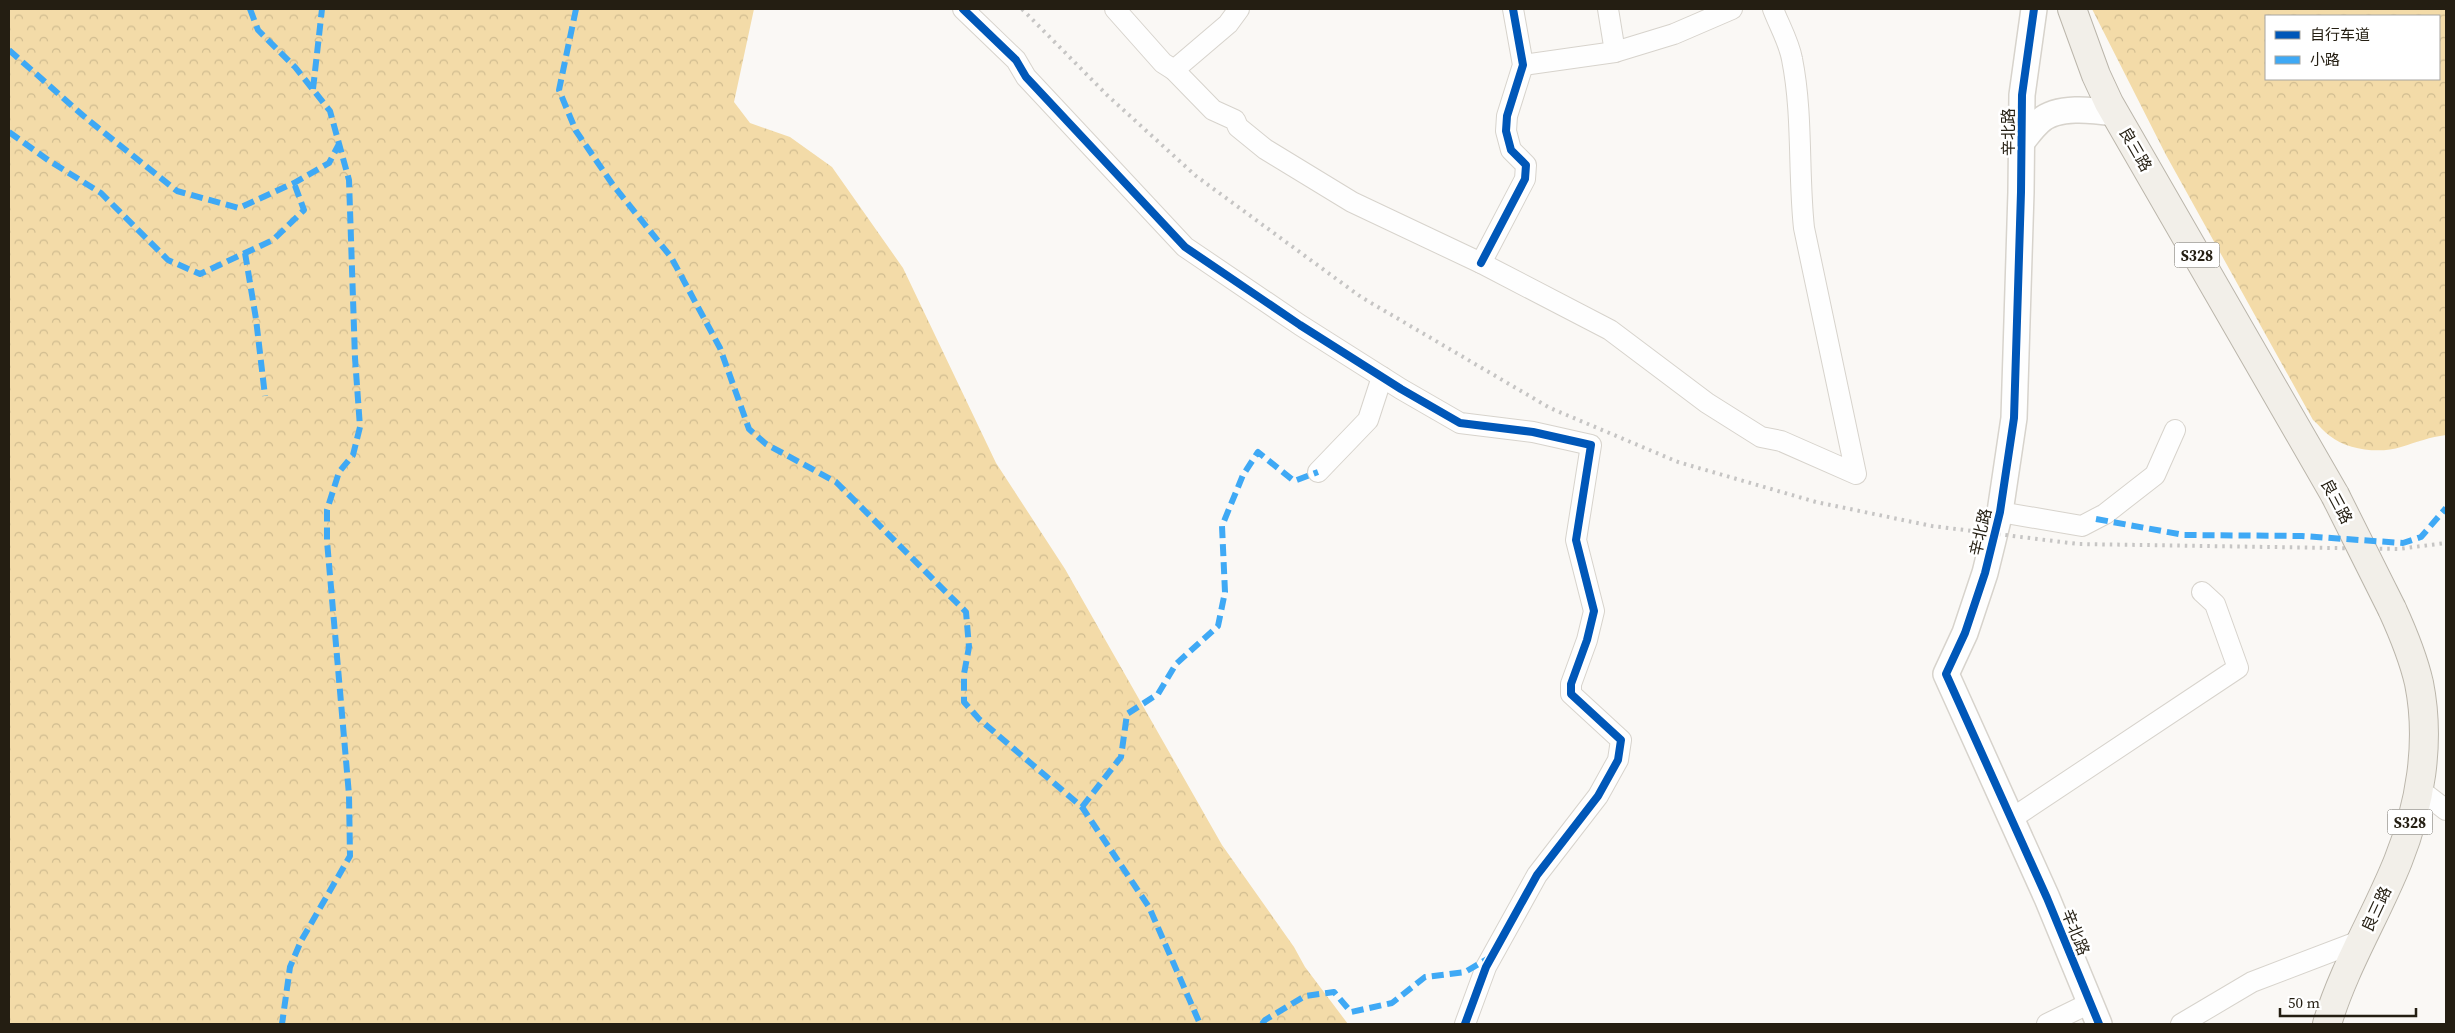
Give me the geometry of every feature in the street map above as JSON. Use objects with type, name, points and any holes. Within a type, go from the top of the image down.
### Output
[{"type":"main road","name":"良三路","points":[[2072,9],[2096,75],[2115,113],[2335,495],[2392,609],[2409,648],[2419,684],[2424,743],[2420,790],[2398,860],[2335,998],[2327,1024]]},
{"type":"street","points":[[963,9],[1016,60],[1026,77],[1185,247],[1300,325],[1382,377],[1460,423],[1533,432],[1591,445],[1576,540],[1594,611],[1588,640],[1571,684],[1571,694],[1621,740],[1618,760],[1598,796],[1537,875],[1486,967],[1465,1024]]},
{"type":"street","points":[[1116,9],[1163,63],[1174,70],[1213,110],[1235,120],[1238,128],[1265,149],[1352,202],[1482,263],[1610,330],[1707,403],[1761,437],[1781,441],[1856,474],[1804,228],[1800,188],[1798,104],[1792,57],[1773,9]]},
{"type":"street","points":[[1174,70],[1228,24],[1239,9]]},
{"type":"street","points":[[1482,263],[1525,179],[1526,165],[1511,150],[1506,130],[1507,116],[1523,65],[1513,9]]},
{"type":"street","points":[[1608,9],[1615,52]]},
{"type":"street","points":[[1523,65],[1615,52],[1674,34],[1732,9]]},
{"type":"street","name":"辛北路","points":[[2034,9],[2022,95],[2014,418],[2000,512],[1979,594],[1965,633],[1946,674],[2011,819],[2094,1013]]},
{"type":"street","points":[[2021,143],[2039,121],[2056,113],[2092,110],[2115,113]]},
{"type":"street","points":[[1318,472],[1368,420],[1382,377]]},
{"type":"street","points":[[2000,512],[2082,526],[2105,514],[2154,475],[2175,430]]},
{"type":"street","points":[[2011,819],[2238,668],[2215,604],[2202,592]]},
{"type":"street","points":[[2420,790],[2446,810]]},
{"type":"street","points":[[2181,1024],[2252,982],[2362,940]]},
{"type":"street","points":[[2046,1024],[2094,1013]]},
{"type":"green space","points":[[9,9],[754,9],[734,102],[750,123],[790,137],[832,167],[903,268],[996,463],[1065,569],[1222,845],[1294,947],[1305,967],[1348,1024],[9,1024]]},
{"type":"green space","points":[[2092,9],[2446,9],[2446,435],[2393,449],[2364,449],[2345,445],[2337,441],[2313,420],[2166,155]]},
{"type":"railway","points":[[1022,9],[1107,95],[1196,176],[1361,297],[1550,408],[1678,462],[1816,502],[1932,526],[2078,544],[2398,549],[2446,543]]},
{"type":"marked path","points":[[250,9],[258,30],[295,67],[330,111],[349,180],[355,358],[360,427],[353,455],[339,472],[327,510],[327,541],[349,795],[350,856],[301,941],[290,967],[282,1024]]},
{"type":"marked path","points":[[313,89],[322,9]]},
{"type":"marked path","points":[[576,9],[559,90],[576,131],[613,185],[671,257],[720,348],[749,429],[766,444],[836,482],[966,612],[969,647],[964,674],[964,702],[979,719],[1082,807],[1149,907],[1200,1024]]},
{"type":"marked path","points":[[9,50],[87,119],[177,191],[239,208],[294,183],[329,163],[339,144]]},
{"type":"marked path","points":[[9,132],[48,160],[101,193],[168,260],[200,274],[273,240],[304,210],[294,183]]},
{"type":"marked path","points":[[245,253],[256,319],[265,396]]},
{"type":"marked path","points":[[1082,807],[1121,757],[1127,714],[1158,694],[1176,664],[1218,626],[1225,592],[1222,526],[1243,475],[1258,452],[1294,481],[1318,472]]},
{"type":"marked path","points":[[2096,519],[2184,535],[2302,536],[2403,543],[2421,537],[2446,508]]},
{"type":"marked path","points":[[1262,1024],[1265,1020],[1305,996],[1334,992],[1351,1012],[1392,1003],[1425,977],[1465,972],[1489,958]]},
{"type":"cycle path","points":[[963,9],[1016,60],[1026,77],[1185,247],[1300,325],[1401,389],[1460,423],[1533,432],[1591,445],[1576,540],[1594,611],[1587,640],[1571,684],[1571,694],[1621,740],[1618,760],[1598,796],[1537,875],[1486,967],[1465,1024]]},
{"type":"cycle path","points":[[1481,263],[1525,179],[1526,165],[1511,150],[1506,131],[1507,116],[1523,65],[1513,9]]},
{"type":"cycle path","points":[[2034,9],[2022,95],[2014,418],[2000,512],[1985,573],[1965,633],[1946,674],[2047,898],[2099,1024]]}]
